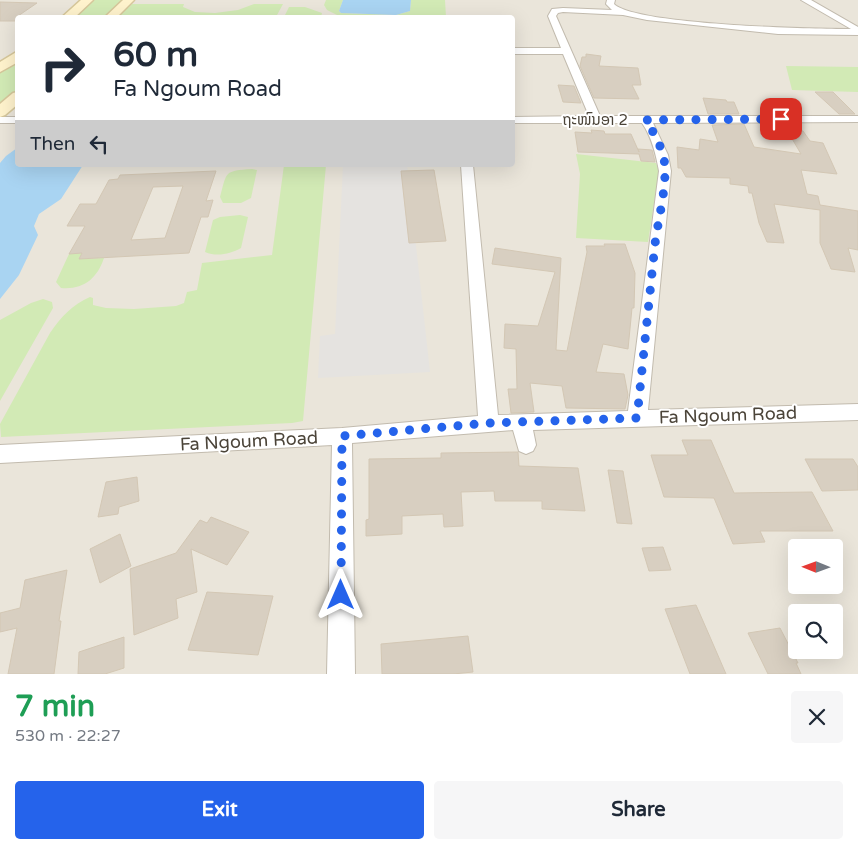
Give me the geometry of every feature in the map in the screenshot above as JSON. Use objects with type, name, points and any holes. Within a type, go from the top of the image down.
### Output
[{"type":"street","points":[[70,15],[88,0]]},
{"type":"street","points":[[112,15],[129,0]]},
{"type":"street","points":[[610,0],[611,6],[626,14]]},
{"type":"street","points":[[805,0],[858,31]]},
{"type":"street","points":[[596,120],[552,13],[572,10],[626,14],[647,18],[778,31],[858,31]]},
{"type":"street","points":[[515,51],[567,51]]},
{"type":"street","points":[[0,68],[15,56]]},
{"type":"street","points":[[0,112],[15,99]]},
{"type":"street","name":"ຖະໜົນອາ 2","points":[[515,120],[858,119]]},
{"type":"street","points":[[0,120],[15,120]]},
{"type":"street","points":[[637,418],[665,171],[662,155],[652,129],[645,120]]},
{"type":"street","points":[[467,167],[489,423]]},
{"type":"street","name":"Fa Ngoum Road","points":[[0,454],[342,436],[489,423],[858,412]]},
{"type":"street","points":[[522,422],[526,446]]},
{"type":"street","points":[[341,674],[342,436]]},
{"type":"shaded area","points":[[0,0],[858,0],[858,674],[0,674]]},
{"type":"shaded area","points":[[343,167],[407,167],[430,372],[318,378],[320,336],[335,334]]},
{"type":"green space","points":[[91,0],[125,0],[107,15],[73,15]]},
{"type":"green space","points":[[326,0],[343,0],[339,11],[341,13],[396,15],[337,15],[327,10],[324,5]]},
{"type":"green space","points":[[411,0],[445,0],[446,15],[396,15],[410,11]]},
{"type":"green space","points":[[132,4],[184,4],[183,7],[195,12],[215,13],[238,10],[254,4],[283,4],[277,15],[119,15]]},
{"type":"green space","points":[[289,7],[305,7],[322,13],[322,15],[285,15]]},
{"type":"green space","points":[[15,59],[15,95],[0,108],[0,71]]},
{"type":"green space","points":[[786,66],[858,67],[858,92],[792,90]]},
{"type":"green space","points":[[576,154],[656,163],[659,171],[648,242],[576,238],[580,174]]},
{"type":"green space","points":[[284,167],[326,167],[303,421],[1,437],[0,424],[50,333],[78,303],[90,297],[93,298],[93,305],[106,308],[134,309],[176,306],[184,303],[187,292],[197,290],[202,263],[272,255]]},
{"type":"green space","points":[[252,169],[257,170],[251,198],[241,203],[223,203],[220,197],[228,174]]},
{"type":"green space","points":[[240,215],[248,217],[241,248],[223,254],[205,252],[213,220],[220,217]]},
{"type":"green space","points":[[82,253],[79,259],[104,258],[97,272],[88,282],[82,285],[61,288],[56,282],[69,254]]},
{"type":"green space","points":[[43,299],[52,302],[53,308],[0,401],[0,320],[31,303]]},
{"type":"water","points":[[343,0],[411,0],[410,11],[396,15],[341,13],[339,11]]},
{"type":"water","points":[[15,149],[15,167],[82,167],[61,199],[39,214],[34,226],[38,235],[19,275],[0,299],[0,163]]},
{"type":"building","points":[[0,2],[37,3],[19,15],[15,15],[15,21],[0,21]]},
{"type":"building","points":[[586,54],[601,56],[599,66],[638,68],[641,85],[632,85],[639,99],[594,98],[580,66],[582,57],[586,57]]},
{"type":"building","points":[[558,85],[574,86],[581,103],[563,102]]},
{"type":"building","points":[[815,92],[833,92],[855,114],[839,114]]},
{"type":"building","points":[[703,98],[734,102],[739,114],[708,114]]},
{"type":"building","points":[[744,124],[754,147],[801,154],[787,130],[803,131],[810,141],[823,143],[837,174],[801,170],[807,194],[818,196],[820,205],[858,211],[858,250],[848,248],[855,272],[831,269],[820,243],[820,210],[774,204],[784,243],[767,242],[759,223],[752,193],[749,193],[748,186],[730,184],[730,178],[686,177],[681,168],[678,168],[677,147],[699,150],[700,139],[718,142],[712,125]]},
{"type":"building","points":[[591,130],[604,131],[605,134],[631,134],[639,152],[638,149],[652,150],[655,162],[641,161],[639,154],[578,152],[575,132],[592,133]]},
{"type":"building","points":[[434,170],[446,241],[409,243],[401,171]]},
{"type":"building","points":[[216,171],[206,201],[213,200],[208,217],[201,217],[189,253],[79,259],[82,253],[69,254],[85,226],[67,226],[80,204],[96,204],[109,180],[118,179],[120,175]],"holes":[[[183,186],[165,238],[131,240],[153,187]]]},
{"type":"building","points":[[604,244],[625,244],[635,273],[634,308],[632,308],[628,349],[603,344],[596,372],[624,374],[628,395],[625,409],[566,408],[562,386],[530,383],[534,412],[511,413],[508,389],[517,389],[516,349],[504,348],[505,324],[538,326],[555,272],[492,264],[495,248],[561,258],[556,350],[567,351],[587,252],[586,246],[605,246]]},
{"type":"building","points":[[682,440],[711,440],[734,493],[812,492],[833,531],[760,531],[765,542],[733,544],[714,498],[664,497],[651,455],[688,455]]},
{"type":"building","points":[[518,452],[519,466],[578,468],[585,511],[542,509],[542,501],[495,501],[494,491],[461,492],[463,526],[444,527],[443,514],[402,516],[402,534],[366,536],[366,520],[369,519],[369,459],[441,458],[441,453]]},
{"type":"building","points":[[805,459],[853,459],[858,467],[858,490],[822,491]]},
{"type":"building","points":[[608,470],[623,471],[632,524],[617,523]]},
{"type":"building","points":[[137,477],[139,501],[119,507],[118,514],[98,517],[106,482]]},
{"type":"building","points":[[211,517],[249,532],[227,565],[191,549],[197,592],[176,599],[178,618],[134,635],[130,569],[176,553],[200,520],[207,523]]},
{"type":"building","points":[[120,534],[131,566],[100,583],[90,549]]},
{"type":"building","points":[[663,547],[671,570],[649,571],[642,548]]},
{"type":"building","points":[[67,570],[59,621],[61,621],[54,674],[8,674],[17,628],[0,632],[0,613],[20,608],[25,580]]},
{"type":"building","points":[[207,592],[273,596],[258,655],[188,650]]},
{"type":"building","points":[[696,605],[726,674],[690,674],[665,609]]},
{"type":"building","points":[[780,628],[788,644],[788,659],[796,659],[801,674],[768,674],[748,633]]},
{"type":"building","points":[[468,636],[473,672],[453,674],[382,674],[381,644]]},
{"type":"building","points":[[124,637],[124,668],[105,674],[78,674],[79,652]]},
{"type":"route","points":[[341,595],[342,436],[489,423],[637,418],[655,245],[665,171],[662,155],[652,129],[645,120],[781,119]]}]
